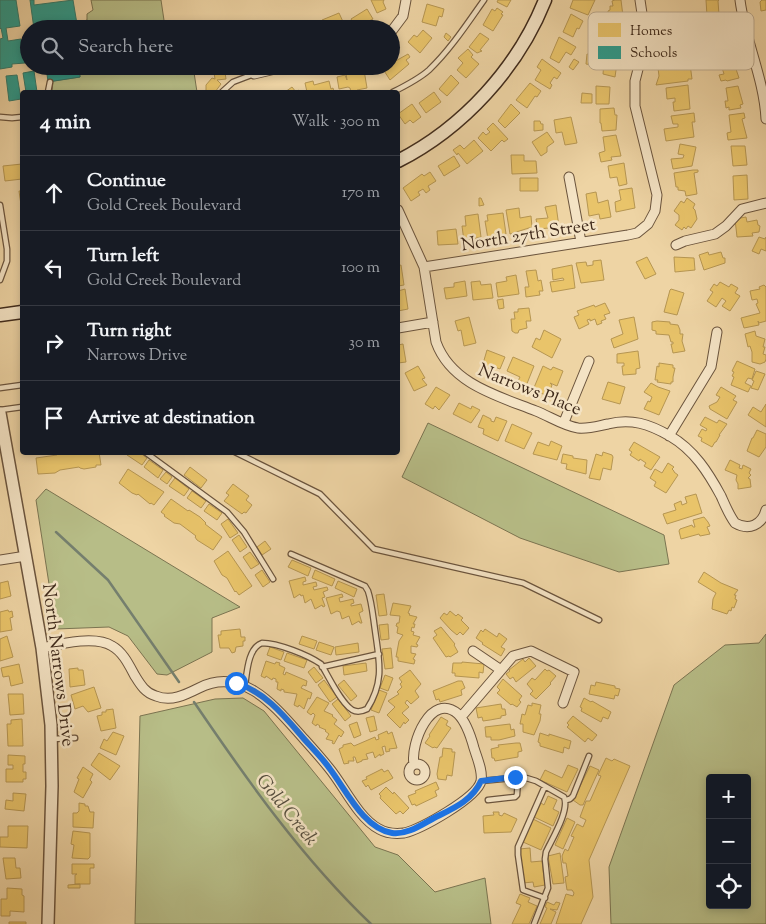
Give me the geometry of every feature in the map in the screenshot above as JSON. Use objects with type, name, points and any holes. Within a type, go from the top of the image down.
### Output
[{"type":"main road","points":[[400,160],[414,153],[445,131],[484,95],[518,52],[536,22],[545,0]]},
{"type":"main road","points":[[0,315],[20,312]]},
{"type":"street","points":[[400,20],[403,16],[406,0]]},
{"type":"street","points":[[754,59],[766,118]]},
{"type":"street","name":"North 27th Street","points":[[424,267],[637,233],[648,224],[655,211],[657,195],[634,106],[635,81],[638,70]]},
{"type":"street","points":[[570,176],[581,242]]},
{"type":"street","points":[[676,245],[715,234],[726,226],[742,209],[766,204]]},
{"type":"street","name":"Narrows Place","points":[[400,214],[424,267],[439,352],[449,365],[468,382],[579,428],[594,428],[627,420],[646,425],[669,436],[691,453],[704,468],[733,520],[742,526],[750,527],[760,522],[766,510]]},
{"type":"street","points":[[400,328],[433,322]]},
{"type":"street","points":[[669,436],[711,367],[717,332]]},
{"type":"street","points":[[564,422],[589,361]]},
{"type":"street","name":"North Narrows Drive","points":[[0,412],[47,684],[52,739],[48,924]]},
{"type":"street","points":[[0,560],[26,556]]},
{"type":"street","points":[[42,648],[98,641],[112,646],[127,661],[140,685],[151,695],[158,697],[175,698],[213,682],[230,682],[245,686],[260,694],[282,714],[330,768],[368,821],[381,830],[398,833],[412,830],[461,804],[477,789],[481,781],[480,766],[473,744],[461,718],[454,711],[438,710],[429,715],[423,724],[415,748],[414,764]]},
{"type":"street","points":[[472,651],[501,670]]},
{"type":"street","points":[[461,718],[513,656],[531,651],[574,672],[563,702]]},
{"type":"lane","points":[[397,90],[429,70],[450,46],[484,0]]},
{"type":"lane","points":[[224,90],[232,82],[251,75]]},
{"type":"lane","points":[[48,90],[50,82]]},
{"type":"lane","points":[[0,117],[20,117]]},
{"type":"lane","points":[[0,206],[7,261],[0,280]]},
{"type":"lane","points":[[0,388],[20,385]]},
{"type":"lane","points":[[0,412],[20,407]]},
{"type":"lane","points":[[149,455],[227,512],[244,532],[273,578]]},
{"type":"lane","points":[[241,455],[320,494],[374,549],[523,583],[599,620]]},
{"type":"lane","points":[[245,686],[252,653],[256,646],[262,643],[288,650],[316,661],[350,709],[363,711],[367,709],[378,686],[380,671],[379,654],[368,591],[364,586],[291,554]]},
{"type":"lane","points":[[322,667],[379,654]]},
{"type":"lane","points":[[52,739],[75,738]]},
{"type":"lane","points":[[566,800],[573,796],[589,756]]},
{"type":"lane","points":[[481,781],[518,777],[536,781],[566,800]]},
{"type":"lane","points":[[488,800],[515,797],[518,777]]},
{"type":"lane","points":[[545,786],[518,847],[523,890],[545,898]]},
{"type":"lane","points":[[534,924],[548,888],[545,859],[565,809],[566,800]]},
{"type":"green space","points":[[91,0],[161,0],[164,20],[87,20],[87,14],[93,10]]},
{"type":"green space","points":[[80,75],[194,75],[197,90],[52,90],[53,81],[80,77]]},
{"type":"green space","points":[[428,423],[664,535],[669,564],[619,572],[520,538],[402,477]]},
{"type":"green space","points":[[46,489],[240,607],[212,618],[212,652],[167,675],[157,674],[128,636],[109,627],[56,629],[36,500]]},
{"type":"green space","points":[[766,634],[766,924],[611,924],[609,867],[674,685],[725,645],[759,643]]},
{"type":"green space","points":[[243,698],[264,711],[375,847],[398,855],[435,892],[485,878],[491,924],[135,924],[140,716],[215,699]]},
{"type":"building: Homes","points":[[371,0],[384,0],[386,9],[377,13]]},
{"type":"building: Homes","points":[[498,0],[511,0],[507,7],[497,2]]},
{"type":"building: Homes","points":[[573,0],[595,0],[588,15],[570,8]]},
{"type":"building: Homes","points":[[621,0],[622,12],[608,12],[610,6],[613,6],[612,1]]},
{"type":"building: Homes","points":[[706,0],[719,0],[719,12],[707,12]]},
{"type":"building: Homes","points":[[766,0],[766,10],[761,11],[760,2]]},
{"type":"building: Homes","points":[[427,4],[444,9],[442,17],[439,16],[436,26],[422,22]]},
{"type":"building: Homes","points":[[497,8],[503,12],[501,14],[503,15],[493,31],[483,25],[492,9],[495,11]]},
{"type":"building: Homes","points":[[367,9],[373,19],[352,20]]},
{"type":"building: Homes","points":[[339,13],[342,20],[322,20]]},
{"type":"building: Homes","points":[[571,14],[583,21],[573,37],[563,32]]},
{"type":"building: Homes","points":[[423,30],[432,38],[420,53],[408,42],[414,35],[417,37]]},
{"type":"building: Homes","points":[[446,33],[451,37],[448,41],[444,37]]},
{"type":"building: Homes","points":[[480,33],[489,39],[480,50],[482,51],[477,53],[469,47]]},
{"type":"building: Homes","points":[[559,37],[576,47],[571,55],[566,52],[559,63],[550,58]]},
{"type":"building: Homes","points":[[468,49],[473,55],[471,57],[479,64],[466,78],[457,70],[463,63],[458,58]]},
{"type":"building: Homes","points":[[408,54],[410,57],[406,60],[409,64],[400,72],[400,58]]},
{"type":"building: Homes","points":[[542,59],[561,73],[557,79],[554,77],[550,83],[552,85],[550,89],[535,80],[541,70],[537,67]]},
{"type":"building: Homes","points":[[574,59],[579,62],[573,70],[569,67]]},
{"type":"building: Homes","points":[[603,70],[616,70],[615,77],[603,74]]},
{"type":"building: Homes","points":[[658,70],[691,70],[692,79],[656,85],[659,76]]},
{"type":"building: Homes","points":[[723,70],[736,70],[739,78],[721,81],[719,75],[724,74]]},
{"type":"building: Homes","points":[[214,75],[225,75],[226,79],[217,80],[221,84],[216,90],[206,90],[206,85],[212,78],[215,79]]},
{"type":"building: Homes","points":[[345,75],[347,80],[346,75],[365,75],[367,88],[350,90],[348,87],[339,89],[337,77]]},
{"type":"building: Homes","points":[[387,75],[396,75],[390,80]]},
{"type":"building: Homes","points":[[451,75],[459,83],[447,96],[439,89]]},
{"type":"building: Homes","points":[[313,81],[314,85],[329,81],[331,89],[333,88],[334,90],[307,90],[305,83]]},
{"type":"building: Homes","points":[[530,83],[541,91],[527,108],[516,100]]},
{"type":"building: Homes","points":[[688,85],[690,109],[674,111],[673,102],[675,102],[675,98],[667,99],[666,88]]},
{"type":"building: Homes","points":[[596,86],[610,87],[609,104],[596,104]]},
{"type":"building: Homes","points":[[738,86],[743,104],[740,105],[741,108],[729,110],[729,107],[726,108],[725,101],[728,101],[726,88]]},
{"type":"building: Homes","points":[[434,92],[441,102],[426,113],[419,103]]},
{"type":"building: Homes","points":[[582,93],[592,94],[592,103],[581,103]]},
{"type":"building: Homes","points":[[412,104],[421,117],[413,123],[410,120],[405,124],[400,117],[400,113]]},
{"type":"building: Homes","points":[[511,104],[520,113],[505,128],[498,121]]},
{"type":"building: Homes","points":[[614,108],[615,115],[617,115],[616,130],[602,131],[600,109]]},
{"type":"building: Homes","points":[[694,113],[695,122],[692,122],[694,137],[666,141],[664,129],[678,127],[678,124],[673,124],[671,116]]},
{"type":"building: Homes","points":[[744,113],[745,118],[742,119],[747,138],[728,140],[727,133],[731,132],[729,115]]},
{"type":"building: Homes","points":[[571,117],[577,143],[565,145],[562,132],[556,133],[554,120]]},
{"type":"building: Homes","points":[[534,121],[540,121],[543,124],[543,130],[534,131]]},
{"type":"building: Homes","points":[[493,123],[508,139],[504,142],[502,140],[491,151],[478,138],[483,132],[486,135],[490,132],[487,129]]},
{"type":"building: Homes","points":[[547,132],[554,142],[547,147],[547,152],[541,156],[532,142]]},
{"type":"building: Homes","points":[[616,135],[621,156],[611,157],[612,160],[601,162],[599,153],[605,151],[603,137]]},
{"type":"building: Homes","points":[[474,140],[483,151],[467,164],[453,150],[460,145],[464,149]]},
{"type":"building: Homes","points":[[680,144],[696,147],[692,166],[673,169],[671,159],[683,158],[684,155],[678,154]]},
{"type":"building: Homes","points":[[731,146],[745,146],[747,165],[733,166]]},
{"type":"building: Homes","points":[[511,155],[524,155],[524,161],[536,161],[537,173],[512,174]]},
{"type":"building: Homes","points":[[454,156],[460,166],[444,176],[438,166]]},
{"type":"building: Homes","points":[[624,163],[627,184],[619,186],[617,177],[610,178],[608,166]]},
{"type":"building: Homes","points":[[20,164],[20,179],[5,181],[3,166]]},
{"type":"building: Homes","points":[[698,170],[698,172],[694,173],[697,194],[686,196],[685,191],[678,190],[678,187],[676,187],[674,173]]},
{"type":"building: Homes","points":[[430,172],[436,181],[428,186],[430,190],[426,193],[423,189],[418,192],[420,195],[411,201],[403,188],[422,174],[424,176]]},
{"type":"building: Homes","points":[[747,175],[748,199],[734,200],[733,176]]},
{"type":"building: Homes","points":[[520,178],[538,178],[538,191],[520,191]]},
{"type":"building: Homes","points":[[632,188],[635,208],[616,212],[615,202],[621,200],[619,190]]},
{"type":"building: Homes","points":[[596,192],[598,203],[608,200],[611,217],[600,219],[599,214],[589,216],[586,194]]},
{"type":"building: Homes","points":[[479,198],[481,198],[484,205],[479,206]]},
{"type":"building: Homes","points":[[687,198],[695,204],[693,208],[697,219],[691,228],[688,226],[682,230],[675,225],[679,220],[679,215],[674,211],[681,201],[684,203]]},
{"type":"building: Homes","points":[[556,205],[559,227],[538,229],[536,219],[548,218],[545,207]]},
{"type":"building: Homes","points":[[519,208],[520,218],[531,216],[532,227],[510,234],[506,210]]},
{"type":"building: Homes","points":[[503,213],[506,234],[488,239],[485,221],[488,221],[487,215]]},
{"type":"building: Homes","points":[[478,214],[481,237],[464,241],[462,226],[466,226],[465,216]]},
{"type":"building: Homes","points":[[746,217],[747,222],[757,220],[760,226],[759,232],[752,233],[753,236],[737,237],[735,219]]},
{"type":"building: Homes","points":[[456,229],[458,244],[438,245],[437,231]]},
{"type":"building: Homes","points":[[759,237],[765,239],[766,237],[766,251],[761,249],[759,254],[752,251]]},
{"type":"building: Homes","points":[[708,252],[709,255],[721,252],[723,258],[725,258],[725,263],[704,270],[699,255]]},
{"type":"building: Homes","points":[[647,257],[656,274],[645,279],[636,262]]},
{"type":"building: Homes","points":[[674,257],[694,258],[695,270],[675,272]]},
{"type":"building: Homes","points":[[601,260],[604,280],[581,283],[576,263],[586,262],[587,266],[593,265],[593,261]]},
{"type":"building: Homes","points":[[400,265],[404,285],[400,286]]},
{"type":"building: Homes","points":[[572,265],[575,288],[552,292],[550,282],[564,280],[563,278],[553,280],[552,269]]},
{"type":"building: Homes","points":[[536,270],[538,281],[541,280],[543,291],[539,291],[540,295],[526,297],[525,287],[529,287],[526,271]]},
{"type":"building: Homes","points":[[516,275],[519,294],[498,297],[496,283],[507,281],[506,277]]},
{"type":"building: Homes","points":[[465,281],[467,296],[446,299],[444,288],[454,287],[454,283]]},
{"type":"building: Homes","points":[[480,281],[481,285],[491,284],[493,298],[473,300],[471,282]]},
{"type":"building: Homes","points":[[720,282],[729,287],[731,284],[738,288],[735,293],[740,296],[730,311],[722,306],[726,301],[722,298],[716,307],[707,301],[713,292],[710,290],[714,284],[717,286]]},
{"type":"building: Homes","points":[[764,285],[766,287],[766,321],[759,323],[758,321],[759,325],[744,328],[741,318],[760,313],[756,304],[758,303],[757,299],[752,300],[750,291],[760,289],[759,287]]},
{"type":"building: Homes","points":[[405,289],[408,309],[400,311],[400,290]]},
{"type":"building: Homes","points":[[671,289],[684,293],[677,315],[664,312]]},
{"type":"building: Homes","points":[[503,299],[504,308],[499,309],[497,300]]},
{"type":"building: Homes","points":[[605,303],[610,313],[604,315],[606,319],[601,321],[602,323],[597,325],[595,319],[590,321],[590,319],[587,320],[589,324],[579,329],[574,317],[579,315],[577,311]]},
{"type":"building: Homes","points":[[529,308],[531,321],[526,321],[527,328],[515,333],[512,331],[511,319],[515,319],[514,312],[518,312],[518,309]]},
{"type":"building: Homes","points":[[469,317],[476,343],[464,346],[461,330],[458,331],[455,321]]},
{"type":"building: Homes","points":[[634,317],[638,339],[614,348],[611,339],[623,334],[619,320]]},
{"type":"building: Homes","points":[[657,321],[678,325],[680,334],[683,334],[682,341],[685,351],[673,353],[671,344],[673,342],[671,342],[669,335],[656,334],[656,331],[652,330],[652,322]]},
{"type":"building: Homes","points":[[544,330],[561,339],[552,358],[532,347],[536,338],[540,340]]},
{"type":"building: Homes","points":[[755,331],[756,336],[765,339],[763,354],[766,355],[766,359],[765,362],[760,364],[752,362],[752,352],[750,346],[748,347],[745,334]]},
{"type":"building: Homes","points":[[403,344],[406,362],[400,363],[400,345]]},
{"type":"building: Homes","points":[[487,350],[505,357],[500,369],[492,366],[490,371],[482,367]]},
{"type":"building: Homes","points":[[638,351],[640,368],[636,369],[636,374],[623,375],[622,366],[624,366],[624,363],[617,363],[617,354]]},
{"type":"building: Homes","points":[[513,357],[534,366],[526,386],[517,383],[520,377],[507,371]]},
{"type":"building: Homes","points":[[737,361],[755,369],[752,379],[748,378],[745,383],[751,386],[748,392],[731,385],[734,377],[732,376],[734,372],[732,371]]},
{"type":"building: Homes","points":[[659,363],[673,365],[673,368],[675,368],[671,384],[655,380]]},
{"type":"building: Homes","points":[[418,366],[425,378],[422,379],[427,385],[414,391],[405,373]]},
{"type":"building: Homes","points":[[543,366],[551,370],[553,367],[563,371],[557,386],[550,383],[552,385],[548,396],[533,390]]},
{"type":"building: Homes","points":[[756,371],[765,374],[758,390],[751,388]]},
{"type":"building: Homes","points":[[608,382],[625,387],[620,404],[602,399]]},
{"type":"building: Homes","points":[[651,383],[670,391],[659,415],[644,409],[652,397],[644,392]]},
{"type":"building: Homes","points":[[436,387],[450,395],[439,410],[435,406],[433,409],[425,404]]},
{"type":"building: Homes","points":[[721,387],[736,396],[733,400],[737,402],[727,419],[710,409],[709,406],[717,402],[720,397],[716,395]]},
{"type":"building: Homes","points":[[459,403],[471,409],[472,406],[480,410],[471,423],[453,414]]},
{"type":"building: Homes","points":[[766,404],[766,427],[748,415],[753,407],[761,412]]},
{"type":"building: Homes","points":[[483,415],[494,422],[496,417],[507,421],[498,441],[483,434],[484,429],[478,427]]},
{"type":"building: Homes","points":[[705,417],[717,423],[719,420],[727,424],[712,447],[701,441],[702,438],[698,436],[702,429],[706,431],[707,429],[700,425]]},
{"type":"building: Homes","points":[[512,424],[532,433],[524,449],[505,441]]},
{"type":"building: Homes","points":[[757,430],[766,434],[766,447],[759,457],[747,451]]},
{"type":"building: Homes","points":[[551,441],[562,446],[557,460],[533,454],[538,442],[549,446]]},
{"type":"building: Homes","points":[[634,442],[660,457],[651,470],[644,466],[646,463],[630,455],[632,452],[629,450]]},
{"type":"building: Homes","points":[[603,452],[613,457],[611,470],[603,468],[600,480],[589,478],[596,454],[602,456]]},
{"type":"building: Homes","points":[[563,454],[587,460],[586,474],[566,469],[567,464],[561,463]]},
{"type":"building: Homes","points":[[57,455],[99,455],[101,465],[84,469],[79,467],[60,470],[55,473],[38,474],[36,458]]},
{"type":"building: Homes","points":[[127,455],[143,455],[147,458],[142,465]]},
{"type":"building: Homes","points":[[149,460],[163,470],[158,478],[144,467]]},
{"type":"building: Homes","points":[[730,460],[740,465],[739,468],[742,469],[743,465],[751,469],[749,473],[751,475],[748,478],[750,479],[751,487],[738,489],[737,475],[725,470]]},
{"type":"building: Homes","points":[[668,463],[674,467],[672,469],[678,475],[666,493],[654,486],[656,482],[650,478],[655,469],[662,473]]},
{"type":"building: Homes","points":[[190,467],[207,480],[201,488],[184,475]]},
{"type":"building: Homes","points":[[128,469],[164,492],[154,505],[138,494],[132,493],[119,483]]},
{"type":"building: Homes","points":[[166,472],[172,477],[167,484],[160,479]]},
{"type":"building: Homes","points":[[175,478],[189,489],[184,496],[169,486]]},
{"type":"building: Homes","points":[[233,484],[249,496],[246,500],[252,505],[246,513],[242,514],[224,501],[229,495],[226,493]]},
{"type":"building: Homes","points":[[192,491],[206,501],[201,508],[187,498]]},
{"type":"building: Homes","points":[[696,494],[702,513],[667,524],[663,514],[676,510],[674,504],[681,501],[682,505],[687,503],[685,497]]},
{"type":"building: Homes","points":[[171,499],[200,517],[205,524],[222,537],[213,550],[197,540],[196,536],[180,524],[174,523],[164,516],[161,512]]},
{"type":"building: Homes","points":[[209,504],[222,513],[217,520],[204,511]]},
{"type":"building: Homes","points":[[704,517],[710,526],[707,527],[710,534],[700,536],[699,534],[681,539],[680,529],[692,525],[695,527],[693,520]]},
{"type":"building: Homes","points":[[228,519],[238,533],[230,538],[221,524]]},
{"type":"building: Homes","points":[[239,535],[247,547],[240,552],[232,540]]},
{"type":"building: Homes","points":[[265,541],[271,549],[262,555],[257,547]]},
{"type":"building: Homes","points":[[228,551],[252,586],[239,595],[235,592],[227,578],[222,575],[214,561]]},
{"type":"building: Homes","points":[[250,552],[259,564],[251,569],[243,557]]},
{"type":"building: Homes","points":[[292,560],[311,568],[308,576],[288,567]]},
{"type":"building: Homes","points":[[262,570],[270,582],[263,587],[255,575]]},
{"type":"building: Homes","points":[[315,570],[335,579],[332,586],[312,578]]},
{"type":"building: Homes","points":[[704,572],[721,583],[738,590],[734,595],[736,595],[735,599],[737,600],[734,608],[732,607],[731,611],[729,610],[727,614],[712,609],[716,593],[698,582]]},
{"type":"building: Homes","points":[[305,577],[306,581],[303,582],[303,585],[316,582],[317,586],[313,587],[314,590],[327,587],[328,590],[323,592],[325,597],[322,598],[325,606],[323,607],[322,605],[315,609],[311,599],[305,603],[303,595],[301,596],[300,594],[294,598],[289,581]]},
{"type":"building: Homes","points":[[8,581],[11,596],[0,599],[0,583]]},
{"type":"building: Homes","points":[[338,581],[357,589],[354,597],[335,588]]},
{"type":"building: Homes","points":[[342,594],[343,597],[339,598],[340,602],[353,599],[354,603],[351,606],[361,604],[363,611],[359,613],[362,623],[359,621],[352,625],[349,616],[342,619],[340,612],[337,611],[331,614],[326,598]]},
{"type":"building: Homes","points":[[384,594],[387,615],[379,616],[376,595]]},
{"type":"building: Homes","points":[[393,603],[411,606],[409,615],[417,617],[413,624],[415,624],[414,628],[412,627],[411,631],[414,632],[413,635],[420,637],[416,644],[418,645],[417,647],[411,646],[411,653],[416,654],[413,659],[415,660],[414,664],[398,661],[398,657],[396,657],[399,641],[403,635],[397,633],[398,627],[396,626],[399,623],[400,616],[390,615]]},
{"type":"building: Homes","points":[[8,610],[9,612],[12,611],[13,617],[10,618],[12,630],[0,632],[0,612]]},
{"type":"building: Homes","points":[[450,611],[456,616],[458,614],[463,618],[461,620],[469,628],[463,635],[460,632],[457,635],[440,618],[444,613],[447,615]]},
{"type":"building: Homes","points":[[388,624],[389,639],[381,640],[379,625]]},
{"type":"building: Homes","points":[[441,627],[455,644],[458,652],[450,657],[446,657],[433,638],[437,635],[434,631]]},
{"type":"building: Homes","points":[[240,629],[241,637],[245,637],[243,646],[236,647],[235,652],[232,653],[229,648],[220,648],[218,635],[221,635],[221,631]]},
{"type":"building: Homes","points":[[485,629],[497,637],[499,633],[507,639],[501,647],[505,649],[501,656],[476,638],[481,630],[483,632]]},
{"type":"building: Homes","points":[[7,636],[13,657],[0,661],[0,639]]},
{"type":"building: Homes","points":[[302,636],[317,641],[314,649],[299,644]]},
{"type":"building: Homes","points":[[319,642],[334,647],[331,655],[316,650]]},
{"type":"building: Homes","points":[[358,643],[359,652],[336,655],[335,647]]},
{"type":"building: Homes","points":[[270,647],[284,652],[281,660],[267,655]]},
{"type":"building: Homes","points":[[391,648],[393,668],[385,669],[382,649]]},
{"type":"building: Homes","points":[[287,653],[307,660],[304,668],[284,661]]},
{"type":"building: Homes","points":[[529,658],[536,666],[516,682],[513,677],[510,679],[506,674],[509,670],[523,659],[525,662]]},
{"type":"building: Homes","points":[[266,661],[275,664],[276,662],[280,663],[279,665],[285,668],[283,674],[285,675],[286,672],[307,681],[306,686],[303,685],[301,688],[312,693],[304,709],[299,705],[298,707],[294,705],[297,694],[277,689],[278,682],[276,682],[276,679],[273,678],[272,680],[266,676],[265,678],[261,676]]},
{"type":"building: Homes","points":[[366,663],[367,671],[344,675],[343,666]]},
{"type":"building: Homes","points":[[453,663],[484,664],[483,673],[479,672],[479,678],[455,676],[455,673],[452,673]]},
{"type":"building: Homes","points":[[19,664],[23,683],[11,686],[9,676],[3,677],[1,668]]},
{"type":"building: Homes","points":[[314,667],[323,678],[316,683],[308,672]]},
{"type":"building: Homes","points":[[78,668],[78,670],[83,670],[85,685],[70,687],[69,669]]},
{"type":"building: Homes","points":[[545,669],[556,676],[536,699],[530,694],[533,691],[527,684],[532,678],[535,680]]},
{"type":"building: Homes","points":[[410,670],[421,684],[415,691],[419,697],[411,704],[407,700],[405,703],[409,707],[402,713],[409,720],[405,724],[404,722],[400,728],[387,715],[395,707],[388,701],[399,694],[397,692],[402,687],[400,684],[402,682],[399,678]]},
{"type":"building: Homes","points":[[385,675],[393,678],[388,691],[380,688]]},
{"type":"building: Homes","points":[[503,679],[522,696],[519,700],[521,702],[517,707],[511,705],[497,693],[500,690],[497,687]]},
{"type":"building: Homes","points":[[324,680],[337,697],[330,702],[318,685]]},
{"type":"building: Homes","points":[[344,680],[357,696],[351,701],[338,685]]},
{"type":"building: Homes","points":[[462,681],[465,688],[461,690],[462,695],[440,702],[439,699],[436,700],[433,691]]},
{"type":"building: Homes","points":[[596,682],[620,689],[618,696],[615,695],[614,699],[589,694],[591,685],[595,686]]},
{"type":"building: Homes","points":[[94,687],[101,708],[88,712],[83,706],[75,709],[71,695]]},
{"type":"building: Homes","points":[[379,690],[387,693],[379,713],[371,710]]},
{"type":"building: Homes","points":[[8,694],[23,694],[24,714],[10,715]]},
{"type":"building: Homes","points":[[317,697],[329,703],[324,711],[333,715],[337,720],[334,724],[344,732],[341,737],[339,735],[334,744],[332,743],[333,741],[326,739],[329,734],[326,730],[312,723],[315,715],[307,712]]},
{"type":"building: Homes","points":[[584,698],[611,712],[608,719],[603,717],[601,722],[581,711],[582,708],[580,707]]},
{"type":"building: Homes","points":[[338,699],[351,716],[345,721],[332,704]]},
{"type":"building: Homes","points":[[532,703],[541,705],[540,721],[534,735],[523,732],[523,724],[520,724],[522,714],[525,715],[528,705],[532,706]]},
{"type":"building: Homes","points":[[501,704],[502,709],[505,709],[506,715],[501,716],[501,718],[483,721],[482,717],[478,718],[476,708]]},
{"type":"building: Homes","points":[[113,709],[116,728],[101,731],[97,716],[102,715],[102,712],[106,712],[106,710]]},
{"type":"building: Homes","points":[[374,716],[377,730],[370,732],[366,718]]},
{"type":"building: Homes","points":[[573,716],[597,735],[592,741],[588,738],[585,742],[567,727],[569,725],[567,723]]},
{"type":"building: Homes","points":[[441,717],[448,721],[446,725],[451,728],[437,748],[433,748],[425,743]]},
{"type":"building: Homes","points":[[22,719],[23,746],[8,746],[7,724],[11,724],[11,720]]},
{"type":"building: Homes","points":[[357,722],[361,735],[354,738],[349,725]]},
{"type":"building: Homes","points":[[510,724],[511,730],[514,729],[515,736],[499,740],[491,740],[491,737],[486,737],[485,727]]},
{"type":"building: Homes","points":[[387,731],[388,734],[392,732],[397,748],[389,749],[390,751],[386,752],[385,746],[382,747],[384,754],[380,756],[380,754],[375,758],[373,752],[366,754],[368,759],[357,763],[355,757],[353,757],[354,761],[348,761],[349,763],[344,764],[339,749],[343,745],[351,743],[354,746],[375,737],[376,740],[379,739],[378,735]]},
{"type":"building: Homes","points":[[113,732],[124,736],[116,755],[100,748],[104,739],[107,741]]},
{"type":"building: Homes","points":[[540,733],[571,741],[569,749],[564,747],[563,753],[540,746],[538,742]]},
{"type":"building: Homes","points":[[520,743],[522,751],[518,752],[518,757],[495,761],[492,758],[491,749],[499,747],[498,745]]},
{"type":"building: Homes","points":[[443,748],[452,749],[452,752],[455,752],[452,776],[447,775],[446,780],[438,779],[437,774]]},
{"type":"building: Homes","points":[[99,753],[120,766],[110,780],[91,765]]},
{"type":"building: Homes","points":[[8,755],[25,756],[23,772],[26,772],[26,779],[23,779],[23,782],[6,782],[6,769],[13,769],[13,765],[8,765]]},
{"type":"building: Homes","points":[[606,758],[612,761],[614,759],[630,766],[589,860],[593,897],[581,924],[556,924],[566,894],[573,896],[574,893],[572,890],[567,890],[565,877],[568,876],[566,863],[563,863],[562,856],[565,849],[568,851],[574,837],[571,836],[577,824],[583,827],[586,820],[580,817],[586,801],[590,801],[601,776],[598,775]]},
{"type":"building: Homes","points":[[568,765],[578,769],[567,792],[540,780],[545,770],[562,778]]},
{"type":"building: Homes","points":[[590,766],[599,770],[583,805],[580,805],[573,800]]},
{"type":"building: Homes","points":[[83,767],[93,774],[90,780],[92,782],[83,798],[74,792],[79,779],[77,778]]},
{"type":"building: Homes","points":[[382,769],[384,772],[388,770],[393,778],[371,790],[368,785],[366,787],[362,781]]},
{"type":"building: Homes","points":[[436,782],[439,789],[435,791],[437,796],[416,806],[415,804],[412,805],[408,796]]},
{"type":"building: Homes","points":[[386,787],[393,794],[394,792],[409,808],[403,814],[400,811],[396,814],[380,798],[379,794]]},
{"type":"building: Homes","points":[[13,793],[26,794],[24,811],[5,809],[6,800],[13,801]]},
{"type":"building: Homes","points":[[548,796],[557,800],[553,809],[559,812],[553,826],[534,817],[541,803],[544,805]]},
{"type":"building: Homes","points":[[79,803],[85,804],[90,812],[94,812],[93,828],[73,827],[73,813],[79,811]]},
{"type":"building: Homes","points":[[493,812],[499,812],[499,815],[502,816],[504,813],[517,819],[511,832],[484,833],[483,816],[494,815]]},
{"type":"building: Homes","points":[[567,818],[575,822],[563,849],[555,845]]},
{"type":"building: Homes","points":[[533,819],[551,828],[541,850],[523,842]]},
{"type":"building: Homes","points":[[8,826],[28,826],[27,848],[0,847],[0,837],[8,837]]},
{"type":"building: Homes","points":[[73,831],[90,833],[90,857],[88,859],[72,858],[74,845],[71,844]]},
{"type":"building: Homes","points":[[530,848],[531,862],[542,861],[545,885],[534,887],[533,882],[523,883],[519,849]]},
{"type":"building: Homes","points":[[560,853],[564,883],[553,884],[548,856]]},
{"type":"building: Homes","points":[[3,858],[15,858],[16,868],[20,868],[21,878],[6,879]]},
{"type":"building: Homes","points":[[72,864],[94,864],[94,868],[90,868],[90,884],[75,884],[75,875],[77,874],[72,874]]},
{"type":"building: Homes","points":[[80,884],[80,888],[68,888],[68,885]]},
{"type":"building: Homes","points":[[7,888],[22,889],[24,912],[10,911],[10,916],[1,916],[1,899],[7,899]]},
{"type":"building: Homes","points":[[520,894],[530,898],[528,902],[537,906],[529,924],[512,924],[521,905],[516,903]]},
{"type":"building: Homes","points":[[547,902],[554,905],[556,902],[560,903],[557,910],[550,909],[556,912],[551,924],[540,924],[547,908],[545,907]]},
{"type":"building: Homes","points":[[9,922],[26,922],[26,924],[9,924]]},
{"type":"building: Schools","points":[[0,0],[16,0],[20,26],[6,28],[8,41],[20,39],[20,63],[12,64],[12,67],[0,69],[0,39],[3,38],[0,29]]},
{"type":"building: Schools","points":[[30,0],[34,0],[34,5],[73,0],[76,20],[33,20]]},
{"type":"building: Schools","points":[[17,75],[20,99],[9,101],[6,76]]},
{"type":"building: Schools","points":[[23,75],[35,75],[37,90],[26,90]]},
{"type":"building: Schools","points":[[47,75],[80,75],[80,77],[48,82]]},
{"type":"waterway","name":"Gold Creek","points":[[56,532],[108,580],[179,682]]},
{"type":"waterway","name":"Gold Creek","points":[[194,702],[276,817],[322,872],[371,924]]},
{"type":"route","points":[[236,683],[260,694],[282,714],[330,768],[368,821],[381,830],[393,833],[412,830],[461,804],[471,796],[481,781],[515,777]]}]
